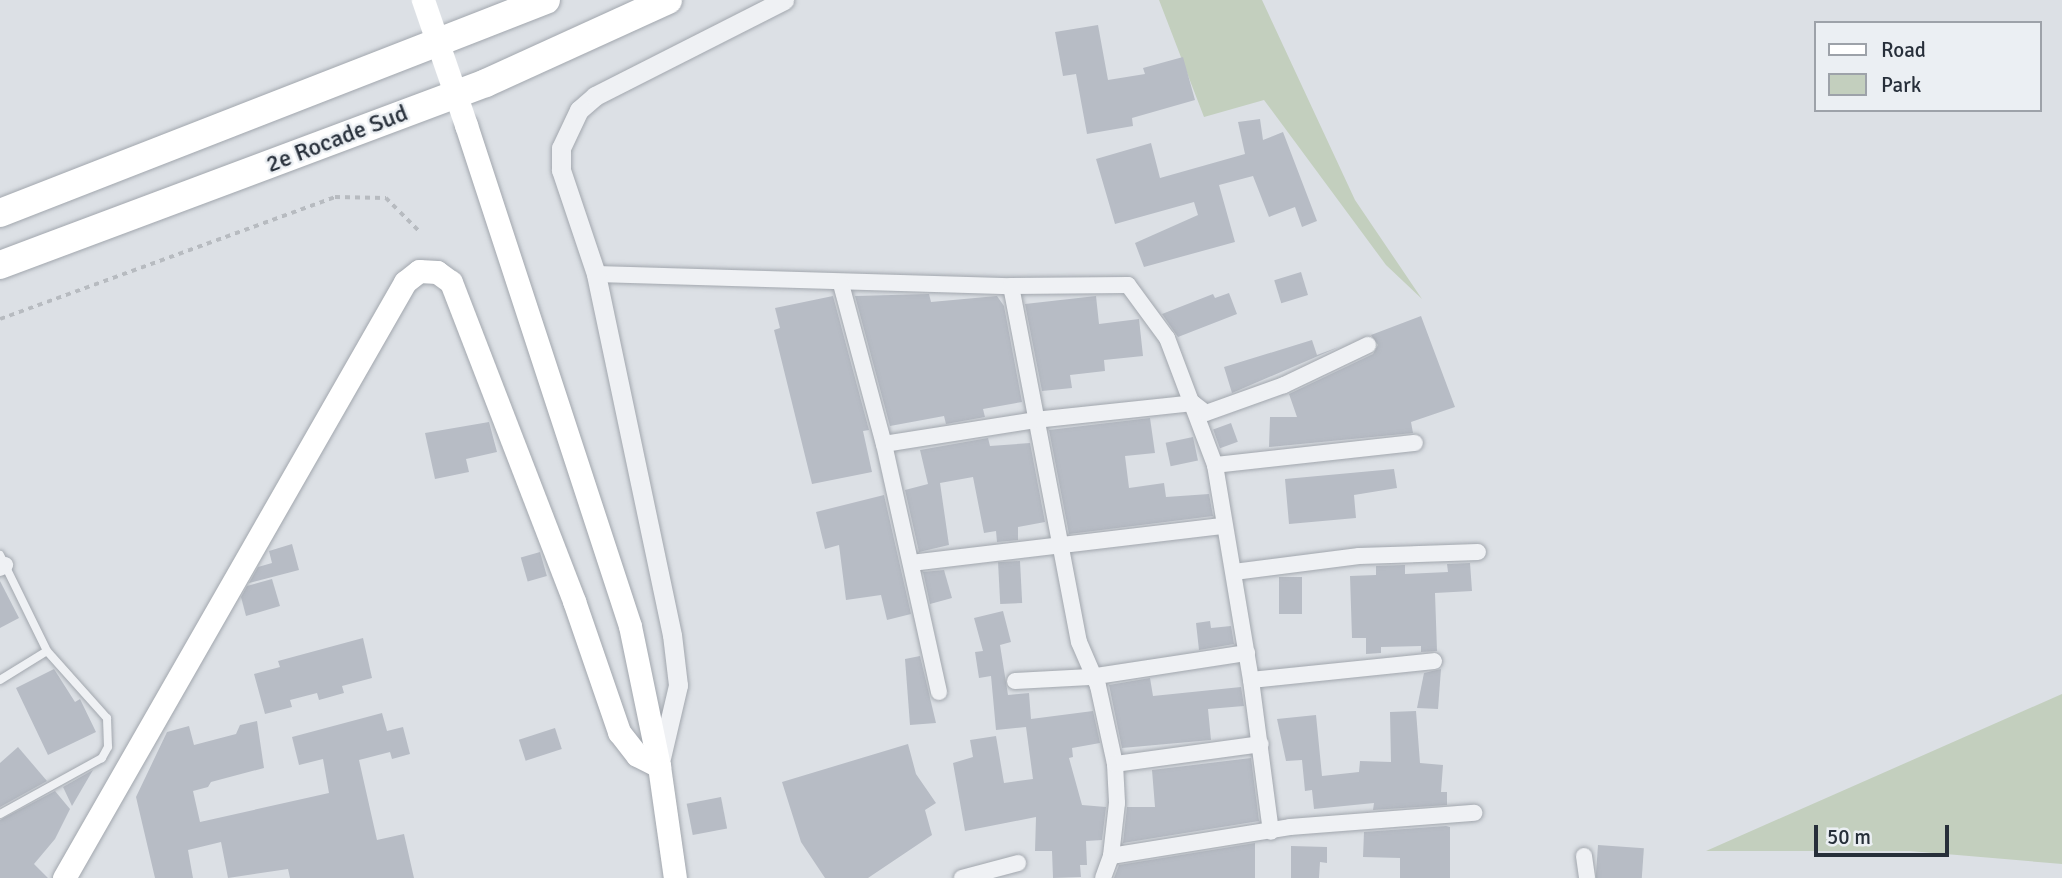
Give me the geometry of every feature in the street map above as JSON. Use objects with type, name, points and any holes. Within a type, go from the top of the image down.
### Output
[{"type":"highway","points":[[0,214],[546,0]]},
{"type":"highway","name":"2e Rocade Sud","points":[[0,265],[486,83],[668,0]]},
{"type":"main road","points":[[423,0],[630,626],[659,766],[675,878]]},
{"type":"main road","points":[[64,878],[405,282],[419,271],[437,272],[451,282],[574,601],[618,732],[637,755],[659,766]]},
{"type":"street","points":[[659,766],[678,685],[674,648],[596,274],[561,170],[561,148],[579,110],[595,96],[784,0]]},
{"type":"street","points":[[596,274],[841,284],[1129,285],[1167,338],[1215,465],[1222,526],[1234,572],[1261,744],[1271,832]]},
{"type":"street","points":[[841,284],[884,444],[939,692]]},
{"type":"street","points":[[1011,286],[1058,548],[1090,677],[1098,686],[1115,764],[1111,856],[1103,878]]},
{"type":"street","points":[[884,444],[1035,420],[1193,403],[1206,413],[1284,385],[1368,345]]},
{"type":"street","points":[[1215,465],[1415,443]]},
{"type":"street","points":[[911,563],[1058,548],[1222,526]]},
{"type":"street","points":[[1234,572],[1359,556],[1478,552]]},
{"type":"street","points":[[1015,681],[1090,677],[1247,653]]},
{"type":"street","points":[[1251,680],[1434,661]]},
{"type":"street","points":[[1115,764],[1261,744]]},
{"type":"street","points":[[1111,856],[1271,832],[1474,813]]},
{"type":"street","points":[[1584,856],[1587,878]]},
{"type":"street","points":[[962,878],[1018,863]]},
{"type":"lane","points":[[0,814],[102,758],[108,747],[107,718],[47,651],[2,563]]},
{"type":"lane","points":[[0,680],[47,651]]},
{"type":"path","points":[[0,319],[335,197],[386,198],[419,231]]},
{"type":"green space","points":[[1159,0],[1262,0],[1355,200],[1422,299],[1386,265],[1264,100],[1204,117]]},
{"type":"green space","points":[[2062,694],[2062,864],[1910,851],[1706,851]]},
{"type":"building","points":[[1098,25],[1108,80],[1145,74],[1143,68],[1183,57],[1195,100],[1132,118],[1133,126],[1087,134],[1076,74],[1063,76],[1055,32]]},
{"type":"building","points":[[1260,119],[1263,140],[1283,132],[1317,221],[1302,227],[1295,207],[1269,217],[1253,176],[1219,185],[1235,242],[1144,267],[1135,243],[1198,215],[1194,202],[1115,224],[1096,159],[1151,143],[1160,178],[1245,154],[1238,122]]},
{"type":"building","points":[[1301,272],[1308,295],[1281,303],[1274,280]]},
{"type":"building","points":[[1229,293],[1237,314],[1178,337],[1162,314],[1213,294],[1215,298]]},
{"type":"building","points":[[929,294],[931,302],[997,296],[1004,306],[1022,402],[983,409],[985,417],[946,424],[944,416],[890,426],[855,296]]},
{"type":"building","points":[[833,296],[869,430],[863,431],[872,472],[812,484],[774,330],[780,328],[775,308]]},
{"type":"building","points":[[1096,296],[1099,324],[1139,319],[1143,356],[1104,360],[1105,371],[1070,375],[1072,388],[1042,391],[1025,304]]},
{"type":"building","points":[[1421,316],[1455,407],[1411,422],[1413,433],[1269,447],[1270,417],[1297,417],[1289,394],[1373,354],[1378,345],[1371,335]]},
{"type":"building","points":[[1312,340],[1317,355],[1339,347],[1232,393],[1224,367]]},
{"type":"building","points":[[1150,418],[1155,453],[1125,456],[1129,488],[1164,483],[1166,497],[1209,494],[1213,516],[1069,534],[1049,430]]},
{"type":"building","points":[[489,422],[497,452],[466,459],[469,472],[435,479],[425,433]]},
{"type":"building","points":[[1231,423],[1238,442],[1220,448],[1213,429]]},
{"type":"building","points":[[1193,437],[1198,460],[1171,466],[1166,443]]},
{"type":"building","points":[[988,438],[990,446],[1030,443],[1045,522],[1018,527],[1018,540],[997,542],[996,531],[984,533],[973,477],[940,483],[949,545],[919,552],[905,490],[928,484],[920,450]]},
{"type":"building","points":[[1394,469],[1397,488],[1354,495],[1356,518],[1289,524],[1285,479]]},
{"type":"building","points":[[884,495],[911,614],[887,620],[881,595],[846,600],[839,545],[825,549],[816,512]]},
{"type":"building","points":[[292,544],[299,570],[249,583],[258,567],[272,563],[269,551]]},
{"type":"building","points":[[540,552],[547,576],[528,582],[521,558]]},
{"type":"building","points":[[1020,561],[1022,603],[1000,604],[998,562]]},
{"type":"building","points":[[1470,563],[1472,591],[1435,593],[1437,651],[1421,652],[1421,646],[1381,647],[1381,653],[1366,654],[1366,638],[1352,638],[1350,576],[1376,575],[1376,566],[1405,565],[1405,574],[1448,572],[1447,564]]},
{"type":"building","points":[[944,570],[952,598],[930,604],[923,572]]},
{"type":"building","points":[[1279,577],[1302,577],[1302,614],[1279,614]]},
{"type":"building","points":[[272,579],[280,606],[246,616],[241,597],[247,586]]},
{"type":"building","points":[[0,581],[19,618],[0,628]]},
{"type":"building","points":[[1003,611],[1011,642],[1000,645],[1008,695],[1029,693],[1031,719],[1093,711],[1100,743],[1072,748],[1073,757],[1069,758],[1082,805],[1106,807],[1102,840],[1086,841],[1087,865],[1080,865],[1081,877],[1053,878],[1052,851],[1035,851],[1036,817],[965,831],[953,763],[973,757],[970,740],[996,736],[1004,783],[1033,779],[1026,727],[996,730],[991,676],[979,678],[975,652],[983,651],[974,618]]},
{"type":"building","points":[[1210,621],[1211,628],[1231,626],[1234,644],[1199,650],[1196,623]]},
{"type":"building","points":[[363,638],[372,678],[342,686],[344,693],[319,700],[317,693],[290,700],[292,707],[265,714],[254,674],[280,667],[278,661]]},
{"type":"building","points":[[920,656],[936,723],[910,725],[905,659]]},
{"type":"building","points":[[54,669],[75,702],[80,699],[96,732],[48,755],[16,688]]},
{"type":"building","points":[[1441,669],[1438,709],[1417,708],[1424,673]]},
{"type":"building","points":[[1150,678],[1153,696],[1241,687],[1244,706],[1208,709],[1211,740],[1122,748],[1109,685]]},
{"type":"building","points":[[1416,711],[1420,763],[1443,765],[1441,792],[1447,792],[1447,805],[1373,810],[1374,803],[1314,809],[1312,790],[1305,791],[1302,760],[1286,761],[1277,719],[1316,715],[1322,776],[1359,772],[1360,761],[1391,762],[1390,712]]},
{"type":"building","points":[[382,713],[387,731],[403,727],[410,754],[392,759],[390,752],[359,760],[377,840],[404,834],[414,878],[290,878],[288,869],[228,878],[221,842],[188,850],[193,878],[155,878],[136,797],[167,732],[189,726],[194,745],[236,734],[240,725],[257,721],[264,768],[211,782],[208,787],[193,791],[200,822],[329,793],[323,759],[299,765],[292,737]]},
{"type":"building","points":[[555,728],[562,749],[526,761],[519,740]]},
{"type":"building","points":[[908,744],[916,774],[936,803],[925,810],[932,835],[868,878],[825,878],[801,842],[782,782]]},
{"type":"building","points":[[18,747],[47,781],[0,807],[0,763]]},
{"type":"building","points":[[1251,758],[1259,821],[1123,843],[1127,807],[1155,807],[1152,770]]},
{"type":"building","points":[[93,770],[72,806],[63,787]]},
{"type":"building","points":[[55,791],[70,809],[55,839],[34,864],[48,878],[0,878],[0,820]]},
{"type":"building","points":[[721,797],[727,828],[693,835],[687,804]]},
{"type":"building","points":[[1450,827],[1450,878],[1400,878],[1400,858],[1363,857],[1364,832]]},
{"type":"building","points":[[1255,843],[1255,878],[1114,878],[1119,865]]},
{"type":"building","points":[[1598,845],[1644,848],[1642,878],[1596,878]]},
{"type":"building","points":[[1291,846],[1327,847],[1327,863],[1320,862],[1319,878],[1291,878]]}]
